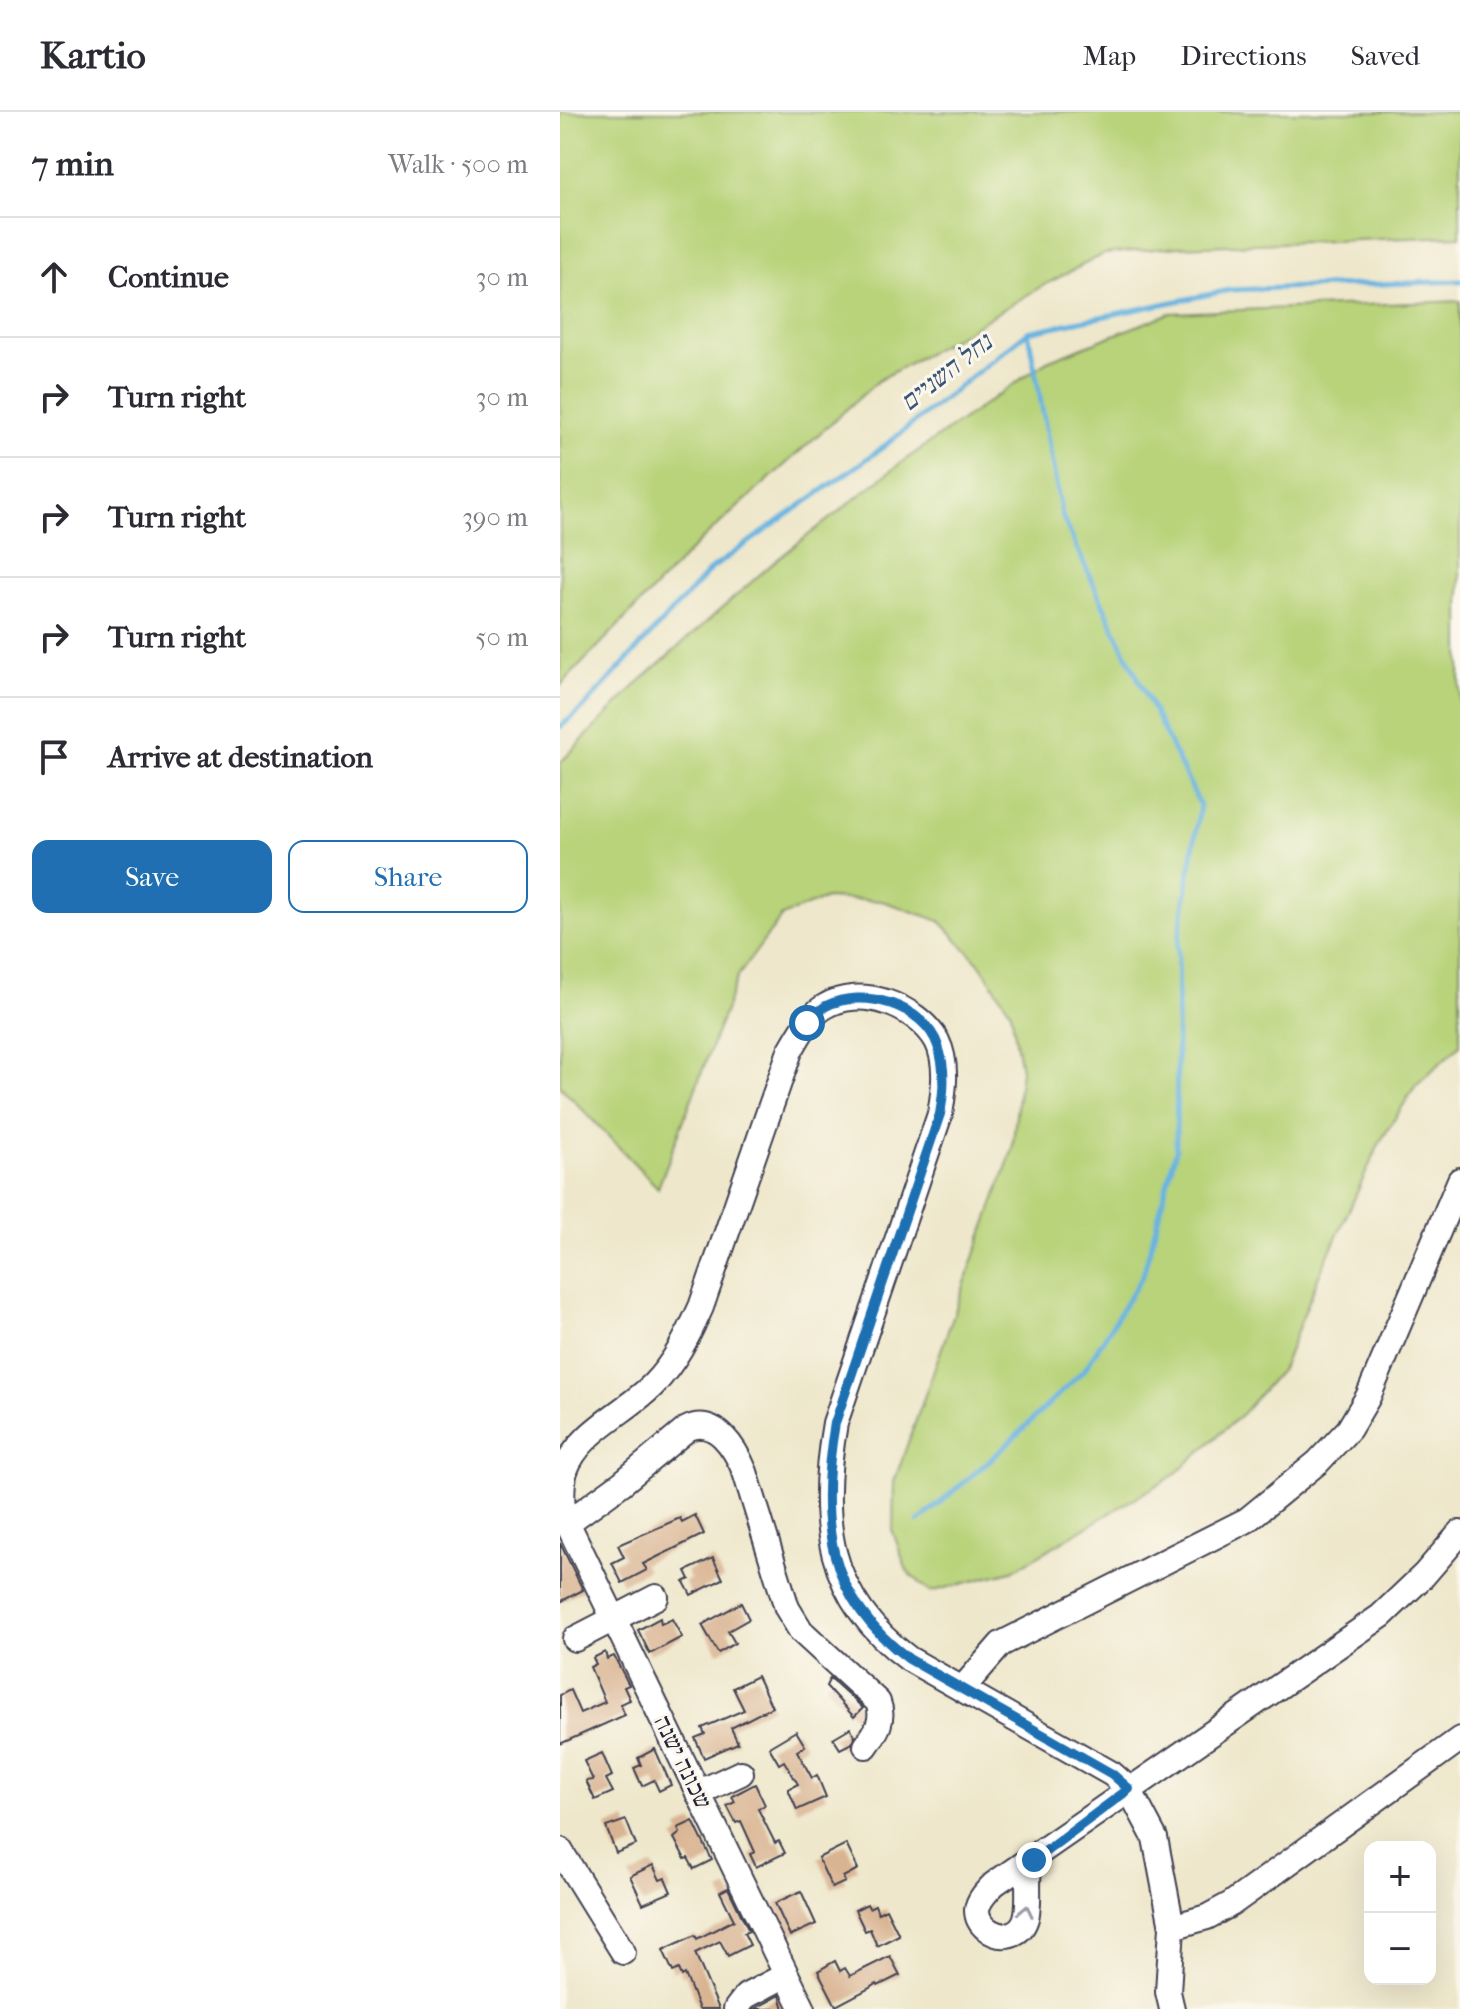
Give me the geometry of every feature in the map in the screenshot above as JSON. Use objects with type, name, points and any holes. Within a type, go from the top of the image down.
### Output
[{"type":"street","points":[[866,1746],[878,1729],[882,1712],[878,1702],[793,1620],[737,1452],[718,1433],[702,1425],[687,1429],[622,1483],[563,1517],[562,1487],[573,1454],[650,1388],[672,1365],[684,1345],[701,1307],[790,1051],[807,1023],[824,1007],[851,999],[877,999],[902,1008],[920,1021],[937,1042],[945,1088],[940,1114],[835,1423],[827,1465],[826,1508],[832,1545],[845,1583],[861,1614],[887,1643],[909,1659],[1112,1774],[1129,1789],[1155,1838],[1172,1927],[1168,1992],[1172,2009]]},
{"type":"street","points":[[962,1689],[1001,1644],[1247,1520],[1318,1462],[1349,1429],[1368,1397],[1460,1180]]},
{"type":"street","name":"שכונה ישנה","points":[[563,1517],[803,2009]]},
{"type":"street","points":[[1038,1854],[1381,1616],[1424,1575],[1460,1533]]},
{"type":"street","points":[[575,1639],[656,1597]]},
{"type":"street","points":[[1172,1927],[1207,1917],[1231,1904],[1460,1739]]},
{"type":"street","points":[[698,1793],[741,1773]]},
{"type":"street","points":[[560,1850],[623,1952]]},
{"type":"street","points":[[736,2009],[746,1996],[786,1975]]},
{"type":"green space","points":[[560,112],[1460,112],[1460,236],[1178,247],[1104,254],[879,380],[698,543],[560,686]]},
{"type":"green space","points":[[1460,301],[1460,1045],[1416,1085],[1380,1142],[1318,1278],[1283,1367],[1243,1413],[1174,1475],[1012,1571],[930,1592],[907,1571],[893,1532],[894,1482],[1012,1151],[1021,1070],[1011,1012],[979,963],[940,921],[882,901],[826,898],[782,916],[738,976],[658,1188],[560,1086],[560,763],[641,680],[774,562],[902,462],[1047,361],[1170,313]]},
{"type":"building","points":[[695,1515],[704,1534],[643,1564],[647,1570],[622,1583],[612,1563],[624,1557],[618,1545],[680,1518],[682,1522]]},
{"type":"building","points":[[560,1543],[583,1590],[560,1602]]},
{"type":"building","points":[[713,1558],[723,1579],[691,1595],[684,1582],[690,1579],[686,1571]]},
{"type":"building","points":[[741,1603],[749,1619],[728,1631],[735,1643],[718,1653],[702,1625]]},
{"type":"building","points":[[660,1618],[661,1624],[672,1619],[682,1637],[650,1654],[638,1630]]},
{"type":"building","points":[[605,1652],[607,1659],[614,1656],[629,1685],[624,1687],[630,1700],[620,1704],[625,1715],[560,1744],[560,1695],[570,1690],[580,1713],[605,1702],[590,1667],[596,1664],[593,1658]]},
{"type":"building","points":[[757,1676],[772,1707],[731,1728],[738,1743],[704,1758],[695,1738],[705,1734],[702,1728],[744,1710],[733,1688]]},
{"type":"building","points":[[830,1678],[863,1708],[854,1717],[826,1686]]},
{"type":"building","points":[[850,1728],[855,1736],[852,1743],[840,1749],[833,1738]]},
{"type":"building","points":[[796,1731],[805,1746],[797,1751],[812,1778],[817,1775],[826,1797],[797,1810],[788,1789],[798,1784],[784,1761],[779,1764],[769,1747]]},
{"type":"building","points":[[655,1749],[671,1785],[659,1791],[654,1780],[642,1786],[634,1768],[641,1765],[638,1758]]},
{"type":"building","points":[[602,1753],[612,1776],[606,1779],[613,1792],[595,1800],[586,1781],[593,1780],[584,1761]]},
{"type":"building","points":[[755,1784],[765,1805],[758,1809],[775,1843],[779,1841],[785,1853],[756,1867],[750,1854],[755,1852],[741,1821],[736,1823],[727,1806],[735,1802],[732,1796]]},
{"type":"building","points":[[626,1820],[636,1845],[616,1853],[606,1827]]},
{"type":"building","points":[[693,1821],[712,1860],[694,1869],[674,1838],[680,1833],[678,1828]]},
{"type":"building","points":[[846,1844],[858,1869],[843,1877],[845,1882],[832,1888],[818,1858]]},
{"type":"building","points":[[653,1865],[660,1880],[665,1878],[671,1892],[643,1904],[630,1876]]},
{"type":"building","points":[[728,1888],[749,1931],[744,1933],[750,1945],[728,1956],[720,1941],[695,1953],[719,2009],[699,2009],[685,1974],[682,1976],[679,1969],[673,1972],[663,1950],[695,1935],[697,1939],[734,1920],[720,1892]]},
{"type":"building","points":[[801,1891],[816,1924],[790,1936],[775,1903]]},
{"type":"building","points":[[867,1904],[869,1908],[875,1905],[878,1913],[886,1909],[899,1935],[877,1946],[870,1929],[865,1931],[855,1910]]},
{"type":"building","points":[[890,1956],[900,1975],[836,2006],[818,1971],[835,1961],[840,1971],[845,1968],[850,1976]]},
{"type":"building","points":[[780,1995],[784,2009],[755,2009],[756,2008]]},
{"type":"waterway","name":"נחל השניים","points":[[560,727],[583,708],[711,569],[878,451],[1028,332],[1230,290],[1460,281]]},
{"type":"waterway","points":[[918,1522],[998,1453],[1085,1369],[1143,1275],[1176,1150],[1178,944],[1200,805],[1062,516],[1028,332]]},
{"type":"route","points":[[807,1023],[824,1007],[851,999],[877,999],[902,1008],[920,1021],[937,1042],[945,1088],[940,1114],[835,1423],[827,1465],[826,1508],[832,1545],[845,1583],[861,1614],[887,1643],[909,1659],[1112,1774],[1129,1789],[1038,1854],[1034,1860]]}]
